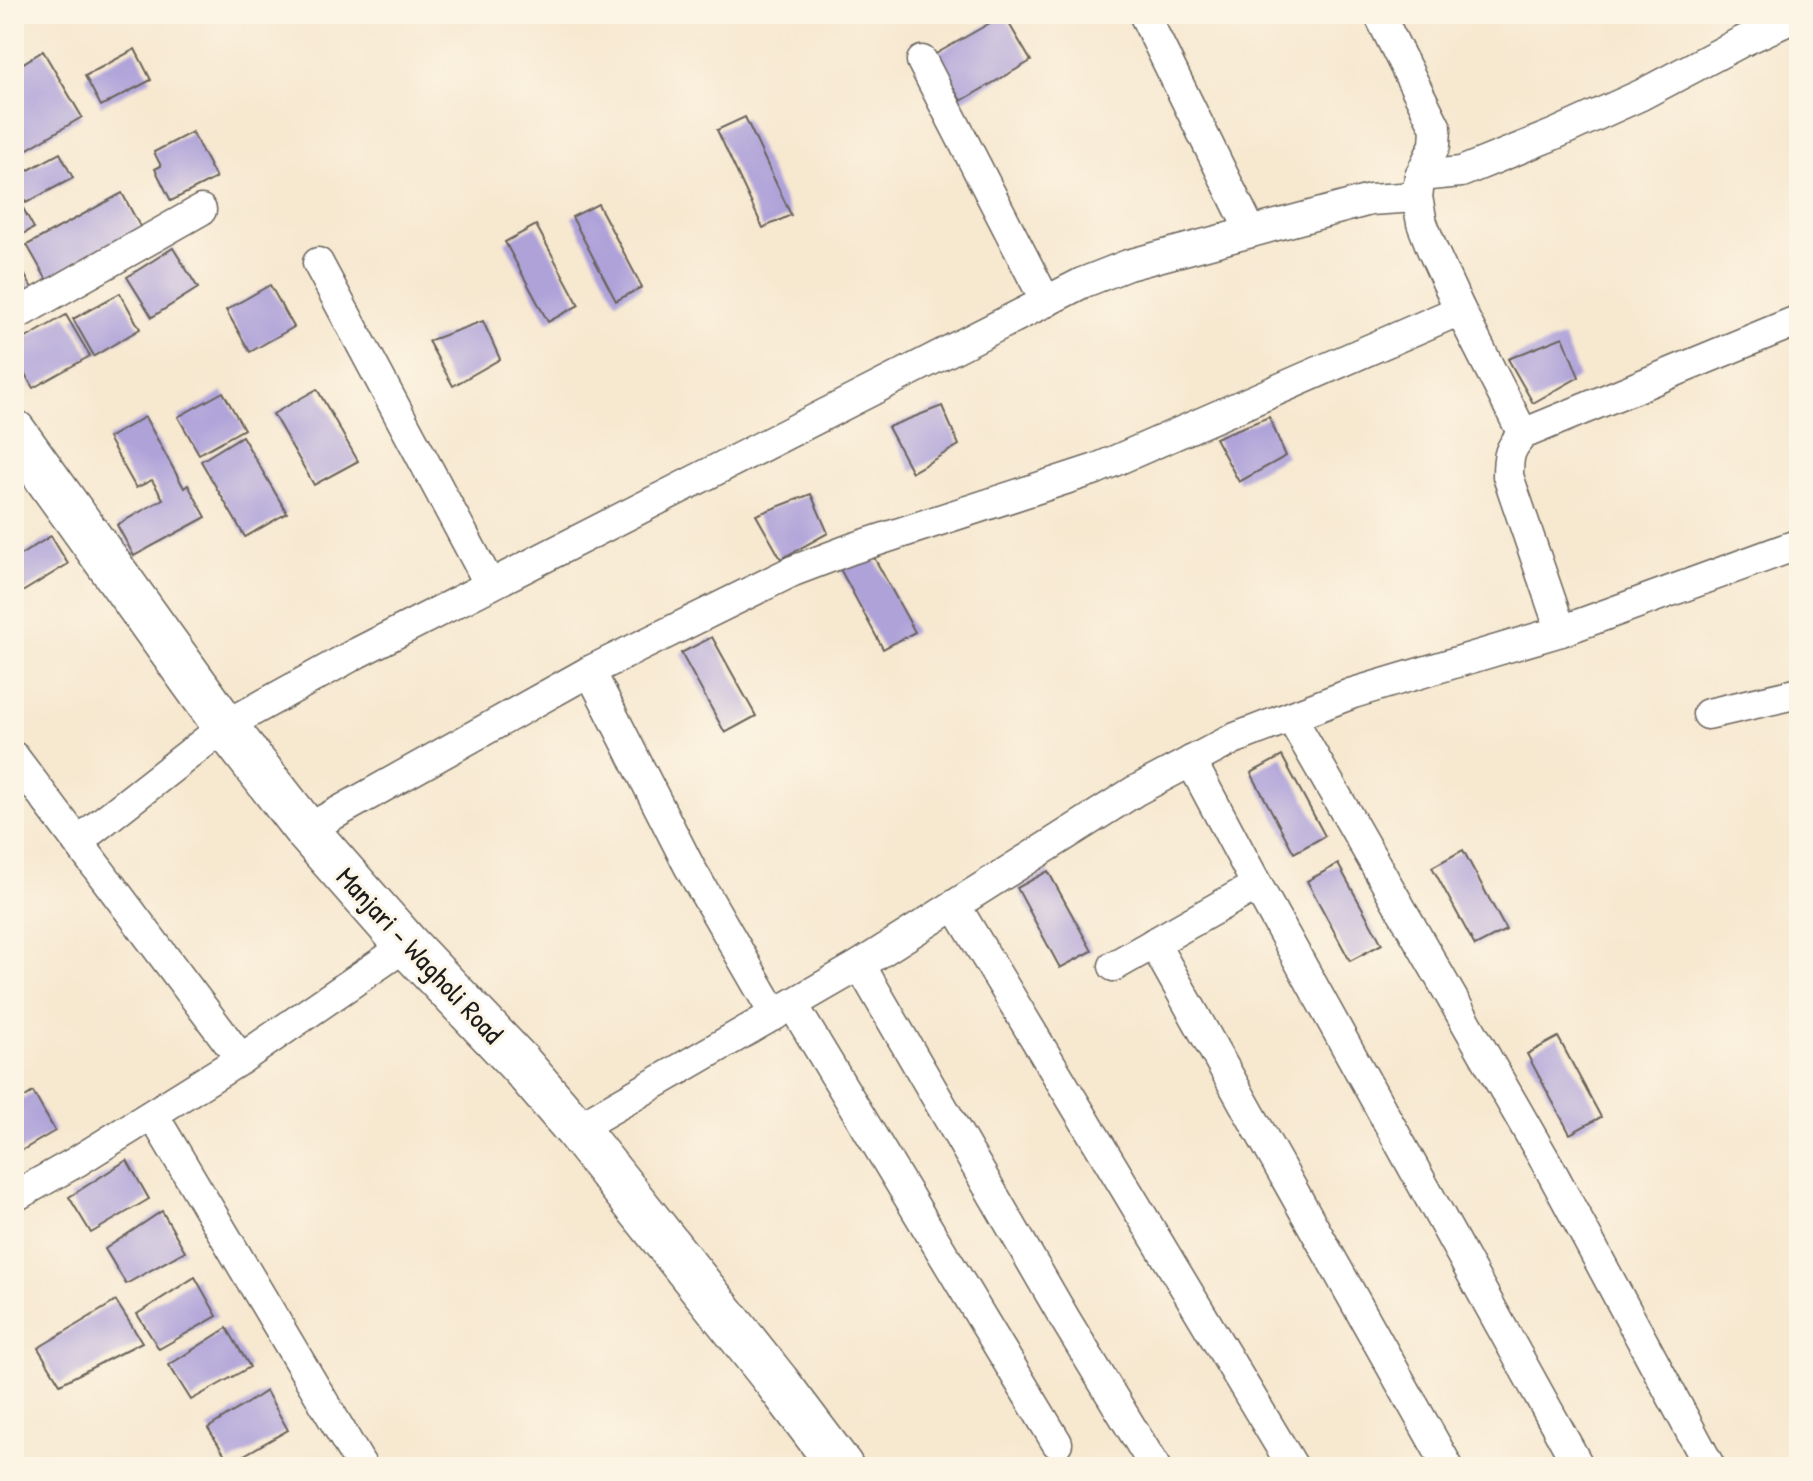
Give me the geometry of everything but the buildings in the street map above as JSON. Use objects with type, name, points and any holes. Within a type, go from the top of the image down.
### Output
[{"type":"main road","name":"Manjari - Wagholi Road","points":[[14,432],[225,726],[306,830],[576,1129],[841,1467]]},
{"type":"street","points":[[1144,14],[1251,232]]},
{"type":"street","points":[[1379,14],[1436,128],[1435,145],[1418,187],[1422,223],[1460,310],[1523,434]]},
{"type":"street","points":[[77,842],[225,726],[357,653],[1082,283],[1128,265],[1418,187],[1461,172],[1641,95],[1799,15]]},
{"type":"street","points":[[922,61],[1046,302]]},
{"type":"street","points":[[14,316],[201,210]]},
{"type":"street","points":[[318,263],[490,585]]},
{"type":"street","points":[[306,830],[590,671],[793,571],[1096,469],[1460,310]]},
{"type":"street","points":[[1561,631],[1508,476],[1508,456],[1513,444],[1523,434],[1799,320]]},
{"type":"street","points":[[576,1129],[860,965],[1135,791],[1233,739],[1353,693],[1561,631],[1799,544]]},
{"type":"street","points":[[590,671],[689,866],[784,1010],[1057,1443]]},
{"type":"street","points":[[1708,714],[1799,693]]},
{"type":"street","points":[[1291,717],[1550,1169],[1710,1467]]},
{"type":"street","points":[[14,757],[241,1059]]},
{"type":"street","points":[[1191,761],[1579,1467]]},
{"type":"street","points":[[1114,966],[1257,885]]},
{"type":"street","points":[[955,905],[1293,1467]]},
{"type":"street","points":[[1154,943],[1448,1467]]},
{"type":"street","points":[[14,1197],[241,1059],[407,945]]},
{"type":"street","points":[[860,965],[1065,1319],[1155,1467]]},
{"type":"street","points":[[153,1115],[362,1467]]}]
